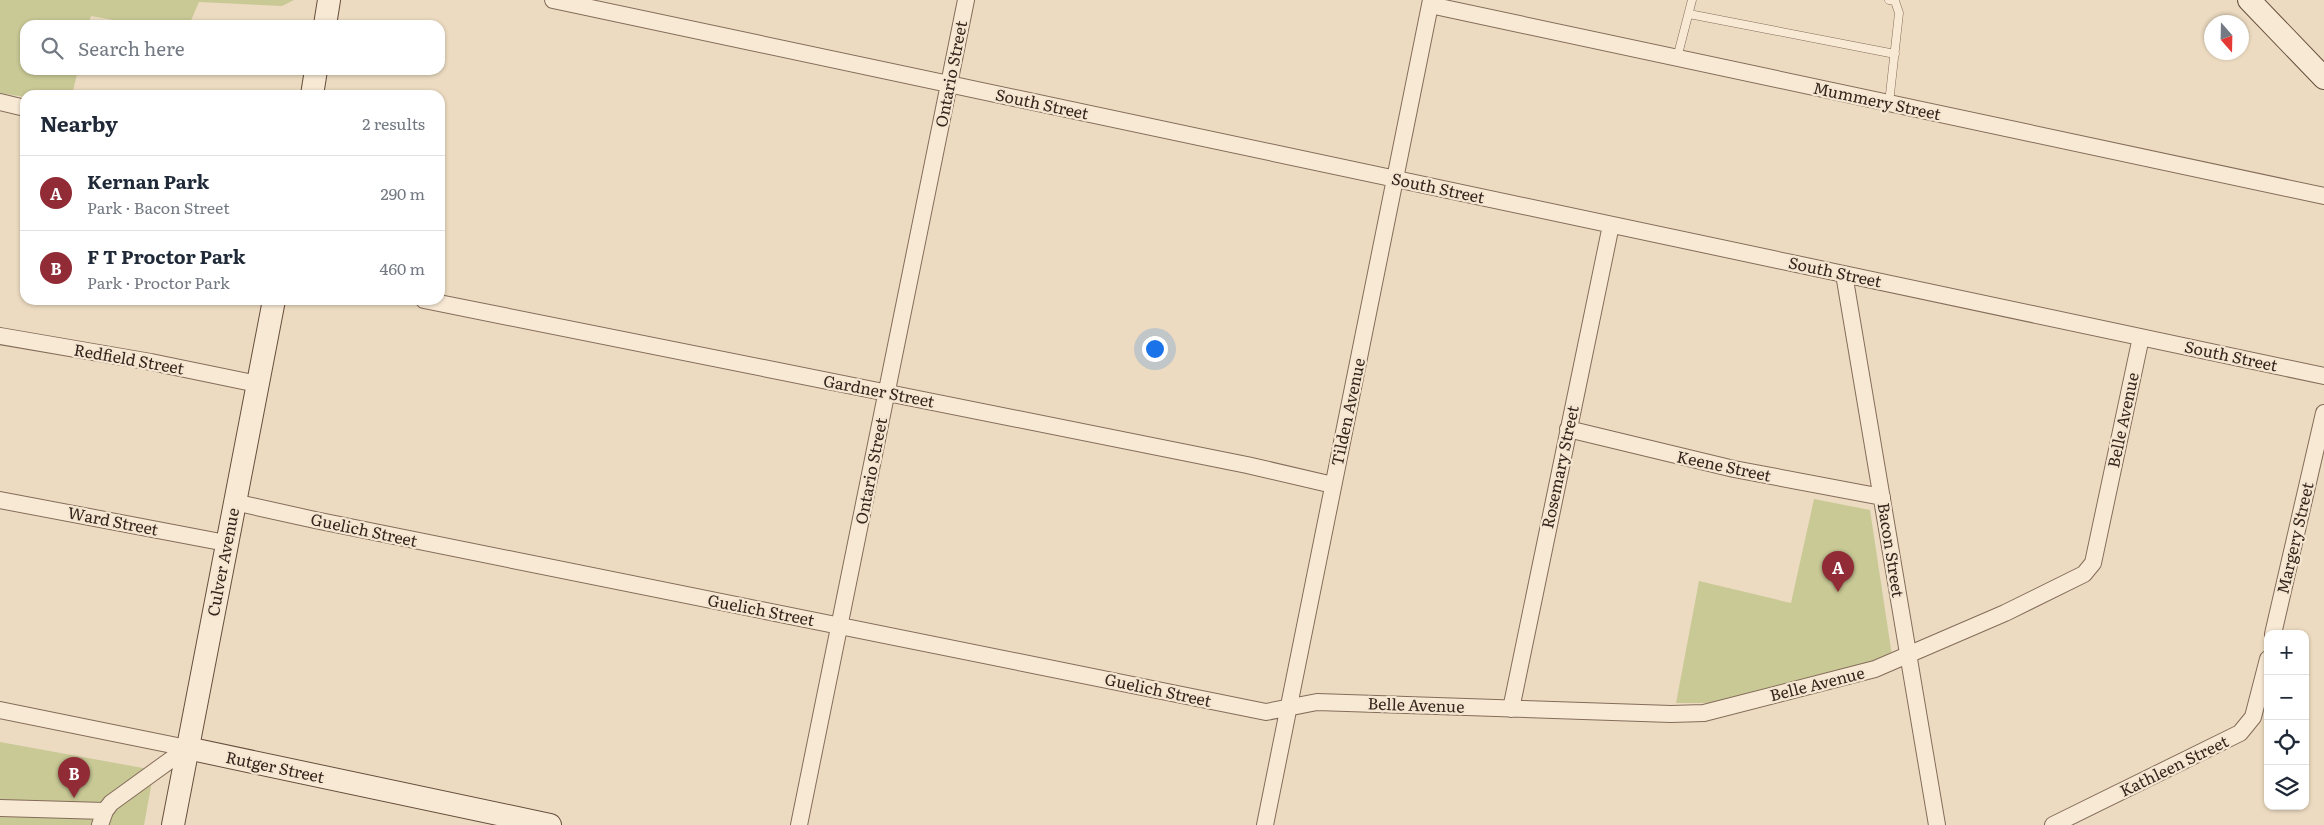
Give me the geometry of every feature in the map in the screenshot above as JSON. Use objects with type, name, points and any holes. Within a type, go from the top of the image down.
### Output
[{"type":"main road","points":[[326,20],[329,0]]},
{"type":"main road","points":[[2249,0],[2324,78]]},
{"type":"main road","points":[[313,90],[315,75]]},
{"type":"main road","name":"Culver Avenue","points":[[173,825],[273,305]]},
{"type":"main road","name":"Rutger Street","points":[[187,748],[550,825]]},
{"type":"street","name":"South Street","points":[[553,0],[2324,376]]},
{"type":"street","name":"Ontario Street","points":[[799,825],[966,0]]},
{"type":"street","name":"Mummery Street","points":[[1431,3],[1677,58],[2324,196]]},
{"type":"street","name":"Tilden Avenue","points":[[1265,825],[1431,3]]},
{"type":"street","points":[[0,102],[20,107]]},
{"type":"street","name":"Rosemary Street","points":[[1511,709],[1611,226]]},
{"type":"street","name":"Bacon Street","points":[[1844,274],[1937,825]]},
{"type":"street","name":"Gardner Street","points":[[445,304],[1247,465],[1333,485]]},
{"type":"street","name":"Redfield Street","points":[[0,336],[151,362],[257,384]]},
{"type":"street","name":"Belle Avenue","points":[[1288,709],[1317,702],[1671,714],[1704,713],[1875,669],[2005,614],[2084,574],[2093,563],[2141,337]]},
{"type":"street","name":"Margery Street","points":[[2274,630],[2324,414]]},
{"type":"street","name":"Keene Street","points":[[1568,429],[1734,469],[1882,497]]},
{"type":"street","name":"Ward Street","points":[[0,500],[226,543]]},
{"type":"street","name":"Guelich Street","points":[[234,502],[1266,712],[1288,709]]},
{"type":"street","name":"Kathleen Street","points":[[2053,825],[2240,733],[2252,717],[2265,675]]},
{"type":"street","name":"Rutger Street","points":[[0,710],[187,748]]},
{"type":"street","points":[[0,808],[103,818],[111,803],[187,748]]},
{"type":"lane","points":[[1677,58],[1692,0]]},
{"type":"lane","points":[[1888,0],[1895,1],[1899,13],[1889,103]]},
{"type":"lane","points":[[1689,14],[1894,54]]},
{"type":"green space","points":[[0,0],[294,0],[282,6],[199,2],[191,20],[113,20],[91,16],[90,20],[20,20],[20,75],[77,75],[73,90],[20,90],[20,96],[0,93]]},
{"type":"green space","points":[[1814,499],[1870,510],[1892,656],[1712,703],[1676,703],[1699,581],[1791,603]]},
{"type":"green space","points":[[0,742],[154,770],[144,825],[0,825]]},
{"type":"place","name":"Kernan Park","points":[[1838,592]]},
{"type":"place","name":"F T Proctor Park","points":[[74,798]]}]
